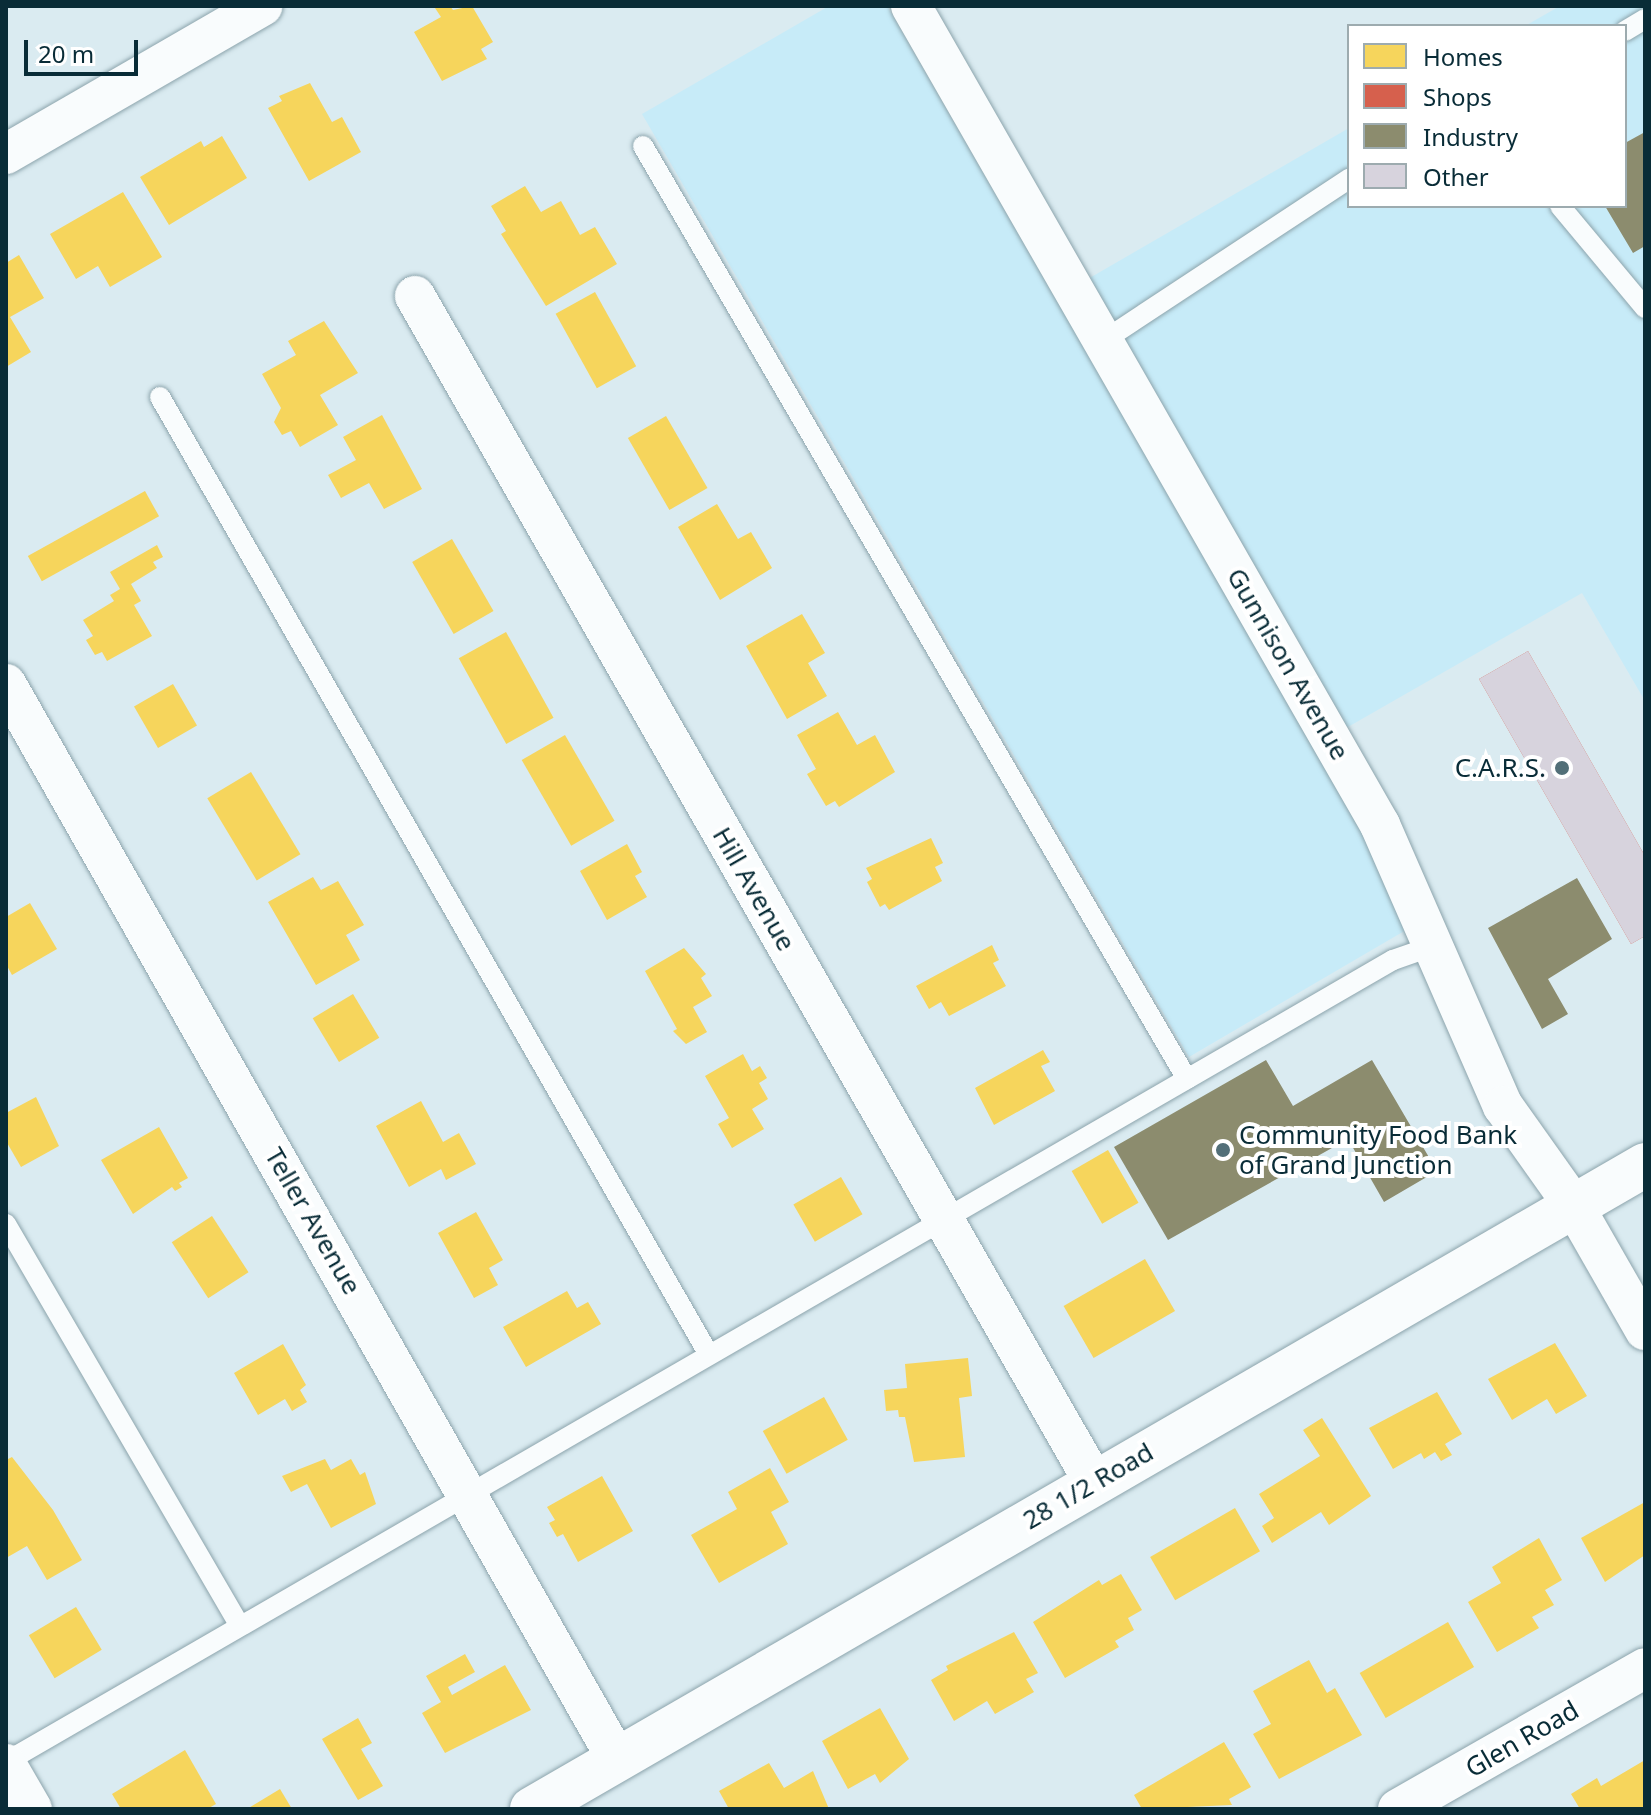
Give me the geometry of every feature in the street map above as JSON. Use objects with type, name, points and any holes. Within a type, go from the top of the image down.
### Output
[{"type":"street","points":[[6,154],[262,6]]},
{"type":"street","name":"Gunnison Avenue","points":[[911,6],[1380,825],[1503,1106],[1574,1206],[1645,1330]]},
{"type":"street","name":"Hill Avenue","points":[[415,296],[1094,1482]]},
{"type":"street","name":"Teller Avenue","points":[[6,684],[617,1759]]},
{"type":"street","name":"28 1/2 Road","points":[[532,1809],[1645,1165]]},
{"type":"street","name":"Glen Road","points":[[1398,1809],[1645,1668]]},
{"type":"street","points":[[6,1763],[32,1809]]},
{"type":"lane","points":[[1627,30],[1645,19]]},
{"type":"lane","points":[[643,146],[1187,1079]]},
{"type":"lane","points":[[1103,341],[1347,180]]},
{"type":"lane","points":[[1562,208],[1645,308]]},
{"type":"lane","points":[[160,397],[709,1355]]},
{"type":"lane","points":[[6,1763],[1393,960],[1433,946]]},
{"type":"lane","points":[[6,1224],[240,1626]]},
{"type":"shaded area","points":[[829,6],[887,6],[1055,298],[1347,129],[1347,208],[1627,208],[1627,24],[1528,24],[1560,6],[1645,6],[1645,701],[1582,593],[1313,747],[1374,855],[1406,930],[1189,1057],[642,114]]},
{"type":"building: Homes","points":[[450,6],[453,10],[472,6],[493,42],[481,49],[487,59],[442,81],[414,32],[441,17],[435,8]]},
{"type":"building: Homes","points":[[310,83],[332,122],[342,117],[361,152],[309,181],[268,108],[282,101],[279,96]]},
{"type":"building: Homes","points":[[222,136],[247,178],[169,225],[140,177],[201,141],[204,147]]},
{"type":"building: Homes","points":[[525,186],[541,212],[561,201],[580,235],[595,227],[617,264],[546,306],[501,234],[506,231],[491,206]]},
{"type":"building: Homes","points":[[123,192],[162,257],[110,287],[98,266],[76,279],[50,234]]},
{"type":"building: Homes","points":[[19,255],[44,298],[10,317],[31,352],[6,367],[6,263]]},
{"type":"building: Homes","points":[[595,292],[636,366],[597,388],[556,314]]},
{"type":"building: Homes","points":[[324,321],[358,373],[320,395],[338,425],[300,447],[291,431],[282,435],[274,422],[281,408],[262,374],[296,355],[288,341]]},
{"type":"building: Homes","points":[[382,415],[422,489],[384,509],[369,483],[341,498],[328,475],[356,460],[343,437]]},
{"type":"building: Homes","points":[[666,416],[708,488],[669,510],[628,438]]},
{"type":"building: Homes","points":[[145,491],[159,516],[42,581],[28,556]]},
{"type":"building: Homes","points":[[717,504],[738,539],[751,532],[772,568],[720,600],[678,527]]},
{"type":"building: Homes","points":[[452,539],[494,611],[454,634],[412,562]]},
{"type":"building: Homes","points":[[157,545],[163,557],[153,562],[157,568],[131,584],[141,601],[134,605],[152,636],[107,661],[102,652],[95,655],[86,640],[93,636],[83,620],[114,601],[110,595],[120,589],[110,572]]},
{"type":"building: Homes","points":[[802,614],[825,653],[808,663],[827,696],[787,719],[746,646]]},
{"type":"building: Homes","points":[[506,632],[554,718],[506,744],[459,658]]},
{"type":"building: Homes","points":[[173,684],[197,726],[158,748],[134,706]]},
{"type":"building: Homes","points":[[838,712],[857,745],[875,735],[895,772],[839,807],[835,801],[826,806],[807,774],[816,769],[797,735]]},
{"type":"building: Homes","points":[[565,735],[614,821],[571,846],[522,760]]},
{"type":"building: Homes","points":[[251,772],[300,854],[257,881],[207,798]]},
{"type":"building: Homes","points":[[931,838],[943,863],[935,867],[942,881],[889,910],[885,904],[880,907],[867,882],[872,879],[866,868]]},
{"type":"building: Homes","points":[[627,844],[642,872],[635,876],[647,897],[607,920],[580,871]]},
{"type":"building: Homes","points":[[313,877],[321,890],[338,881],[364,925],[346,935],[360,960],[316,985],[268,902]]},
{"type":"building: Homes","points":[[30,903],[57,949],[12,975],[6,964],[6,917]]},
{"type":"building: Homes","points":[[992,945],[999,960],[993,963],[1006,986],[949,1016],[941,1002],[929,1009],[916,986]]},
{"type":"building: Homes","points":[[684,948],[706,974],[701,978],[712,996],[693,1007],[707,1032],[686,1044],[673,1031],[677,1029],[645,971]]},
{"type":"building: Homes","points":[[353,994],[379,1038],[339,1062],[313,1018]]},
{"type":"building: Homes","points":[[1043,1050],[1050,1062],[1041,1066],[1055,1091],[994,1125],[975,1088]]},
{"type":"building: Homes","points":[[743,1054],[752,1071],[760,1066],[767,1078],[759,1083],[768,1099],[752,1109],[764,1129],[732,1148],[718,1124],[729,1118],[705,1076]]},
{"type":"building: Homes","points":[[36,1097],[59,1146],[21,1167],[6,1141],[6,1113]]},
{"type":"building: Homes","points":[[421,1101],[443,1142],[459,1133],[476,1164],[446,1180],[441,1169],[409,1187],[376,1126]]},
{"type":"building: Homes","points":[[159,1127],[188,1178],[179,1183],[182,1187],[175,1191],[172,1187],[133,1214],[101,1160]]},
{"type":"building: Homes","points":[[1108,1150],[1138,1203],[1102,1224],[1072,1171]]},
{"type":"building: Homes","points":[[841,1177],[862,1214],[815,1242],[793,1204]]},
{"type":"building: Homes","points":[[476,1212],[503,1260],[489,1268],[498,1285],[474,1298],[438,1233]]},
{"type":"building: Homes","points":[[212,1216],[248,1272],[208,1298],[172,1242]]},
{"type":"building: Homes","points":[[1145,1259],[1175,1311],[1094,1358],[1064,1306]]},
{"type":"building: Homes","points":[[567,1291],[577,1308],[588,1302],[601,1324],[526,1367],[503,1327]]},
{"type":"building: Homes","points":[[1555,1343],[1587,1396],[1556,1414],[1547,1399],[1512,1420],[1488,1379]]},
{"type":"building: Homes","points":[[283,1344],[306,1385],[300,1390],[307,1402],[292,1411],[285,1399],[258,1415],[234,1373]]},
{"type":"building: Homes","points":[[968,1358],[972,1396],[959,1398],[965,1457],[914,1462],[905,1417],[899,1417],[898,1410],[886,1411],[884,1390],[907,1388],[905,1364]]},
{"type":"building: Homes","points":[[1437,1392],[1462,1434],[1445,1444],[1452,1455],[1441,1461],[1435,1452],[1424,1459],[1421,1453],[1393,1469],[1369,1428]]},
{"type":"building: Homes","points":[[824,1397],[848,1440],[787,1474],[763,1431]]},
{"type":"building: Homes","points":[[1322,1418],[1371,1496],[1329,1525],[1321,1512],[1272,1543],[1262,1526],[1274,1518],[1259,1494],[1320,1456],[1303,1430]]},
{"type":"building: Homes","points":[[12,1457],[53,1510],[82,1560],[47,1580],[27,1546],[6,1558],[6,1460]]},
{"type":"building: Homes","points":[[325,1459],[331,1470],[351,1459],[360,1475],[365,1472],[376,1504],[331,1528],[307,1484],[291,1492],[282,1476]]},
{"type":"building: Homes","points":[[770,1468],[789,1502],[771,1512],[788,1544],[719,1583],[691,1535],[737,1509],[728,1492]]},
{"type":"building: Homes","points":[[602,1476],[633,1531],[578,1562],[563,1534],[557,1537],[549,1523],[555,1520],[547,1507]]},
{"type":"building: Homes","points":[[1645,1502],[1645,1555],[1605,1582],[1581,1538]]},
{"type":"building: Homes","points":[[1235,1508],[1260,1551],[1175,1600],[1150,1557]]},
{"type":"building: Homes","points":[[1539,1538],[1562,1580],[1545,1590],[1554,1605],[1532,1617],[1539,1628],[1497,1652],[1468,1602],[1501,1583],[1492,1567]]},
{"type":"building: Homes","points":[[1121,1574],[1142,1610],[1128,1618],[1134,1630],[1115,1641],[1119,1647],[1065,1678],[1033,1622],[1099,1580],[1102,1585]]},
{"type":"building: Homes","points":[[76,1607],[102,1650],[55,1678],[29,1635]]},
{"type":"building: Homes","points":[[1448,1622],[1474,1667],[1386,1718],[1360,1673]]},
{"type":"building: Homes","points":[[1014,1632],[1038,1673],[1026,1679],[1034,1692],[995,1714],[987,1701],[954,1721],[931,1680],[948,1670],[946,1666]]},
{"type":"building: Homes","points":[[465,1654],[475,1672],[448,1687],[452,1695],[505,1665],[531,1710],[445,1753],[422,1713],[441,1702],[426,1676]]},
{"type":"building: Homes","points":[[1309,1660],[1327,1693],[1335,1688],[1362,1735],[1279,1779],[1253,1734],[1271,1724],[1253,1691]]},
{"type":"building: Homes","points":[[880,1708],[909,1759],[880,1783],[875,1774],[848,1789],[822,1741]]},
{"type":"building: Homes","points":[[358,1718],[372,1743],[361,1749],[383,1786],[358,1800],[322,1739]]},
{"type":"building: Homes","points":[[1224,1742],[1251,1787],[1229,1799],[1232,1805],[1142,1809],[1134,1795]]},
{"type":"building: Homes","points":[[185,1750],[216,1804],[207,1809],[121,1809],[112,1794]]},
{"type":"building: Homes","points":[[1645,1760],[1645,1809],[1580,1809],[1571,1794],[1597,1778],[1601,1786]]},
{"type":"building: Homes","points":[[769,1763],[784,1788],[813,1771],[829,1809],[729,1809],[719,1791]]},
{"type":"building: Homes","points":[[280,1789],[292,1809],[247,1809]]},
{"type":"building: Shops","name":"C.A.R.S.","points":[[1528,651],[1645,856],[1645,936],[1631,944],[1479,679]]},
{"type":"building: Industry","points":[[1645,132],[1645,246],[1633,253],[1606,208],[1627,208],[1627,142]]},
{"type":"building: Industry","points":[[1577,878],[1612,939],[1548,979],[1568,1014],[1542,1029],[1488,928]]},
{"type":"building: Industry","name":"Community Food Bank of Grand Junction","points":[[1266,1060],[1293,1106],[1372,1060],[1437,1171],[1384,1202],[1348,1139],[1168,1240],[1114,1147]]},
{"type":"building: Other","name":"C.A.R.S.","points":[[1528,651],[1645,856],[1645,936],[1631,944],[1479,679]]},
{"type":"place","name":"C.A.R.S.","points":[[1562,768]]},
{"type":"place","name":"Community Food Bank of Grand Junction","points":[[1223,1150]]}]
